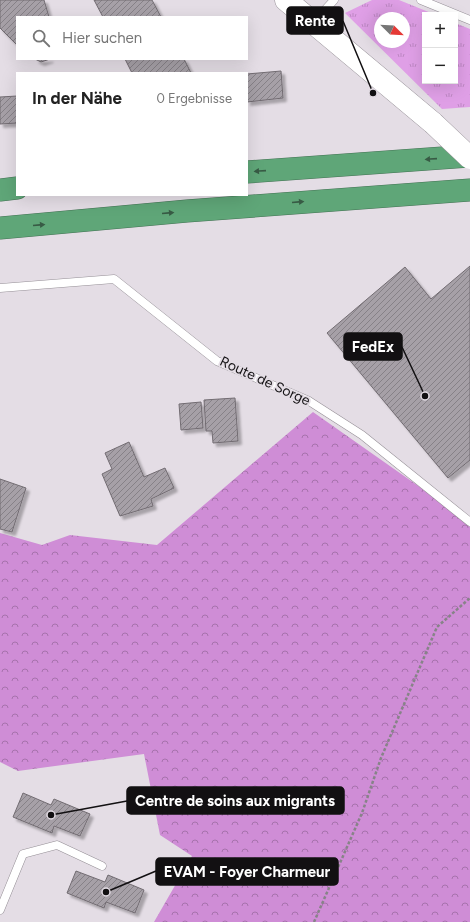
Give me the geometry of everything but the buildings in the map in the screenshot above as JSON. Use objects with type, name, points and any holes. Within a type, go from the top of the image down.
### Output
[{"type":"highway","points":[[248,172],[470,157]]},
{"type":"highway","points":[[0,190],[16,188]]},
{"type":"highway","points":[[0,228],[195,210],[470,190]]},
{"type":"main road","points":[[286,0],[433,123],[470,157]]},
{"type":"lane","points":[[314,22],[334,0]]},
{"type":"lane","points":[[421,0],[470,20]]},
{"type":"lane","name":"Route de Sorge","points":[[0,288],[114,279],[217,361],[309,401],[362,435],[470,522]]},
{"type":"lane","points":[[0,910],[22,854],[57,845],[102,866]]},
{"type":"path","points":[[314,922],[362,813],[381,758],[437,627],[470,598]]},
{"type":"green space","points":[[372,0],[399,0],[429,12],[422,12],[422,84],[458,84],[458,24],[470,29],[470,107],[442,109],[380,48],[410,48],[410,12],[374,12],[374,42],[345,13]]},
{"type":"green space","points":[[313,412],[434,497],[470,527],[470,922],[154,922],[192,856],[160,835],[144,754],[18,771],[0,762],[0,533],[42,545],[70,535],[157,545]]},
{"type":"place","name":"Rente","points":[[373,93]]},
{"type":"place","name":"FedEx","points":[[425,396]]},
{"type":"place","name":"Centre de soins aux migrants","points":[[51,815]]},
{"type":"place","name":"EVAM - Foyer Charmeur","points":[[106,892]]}]
